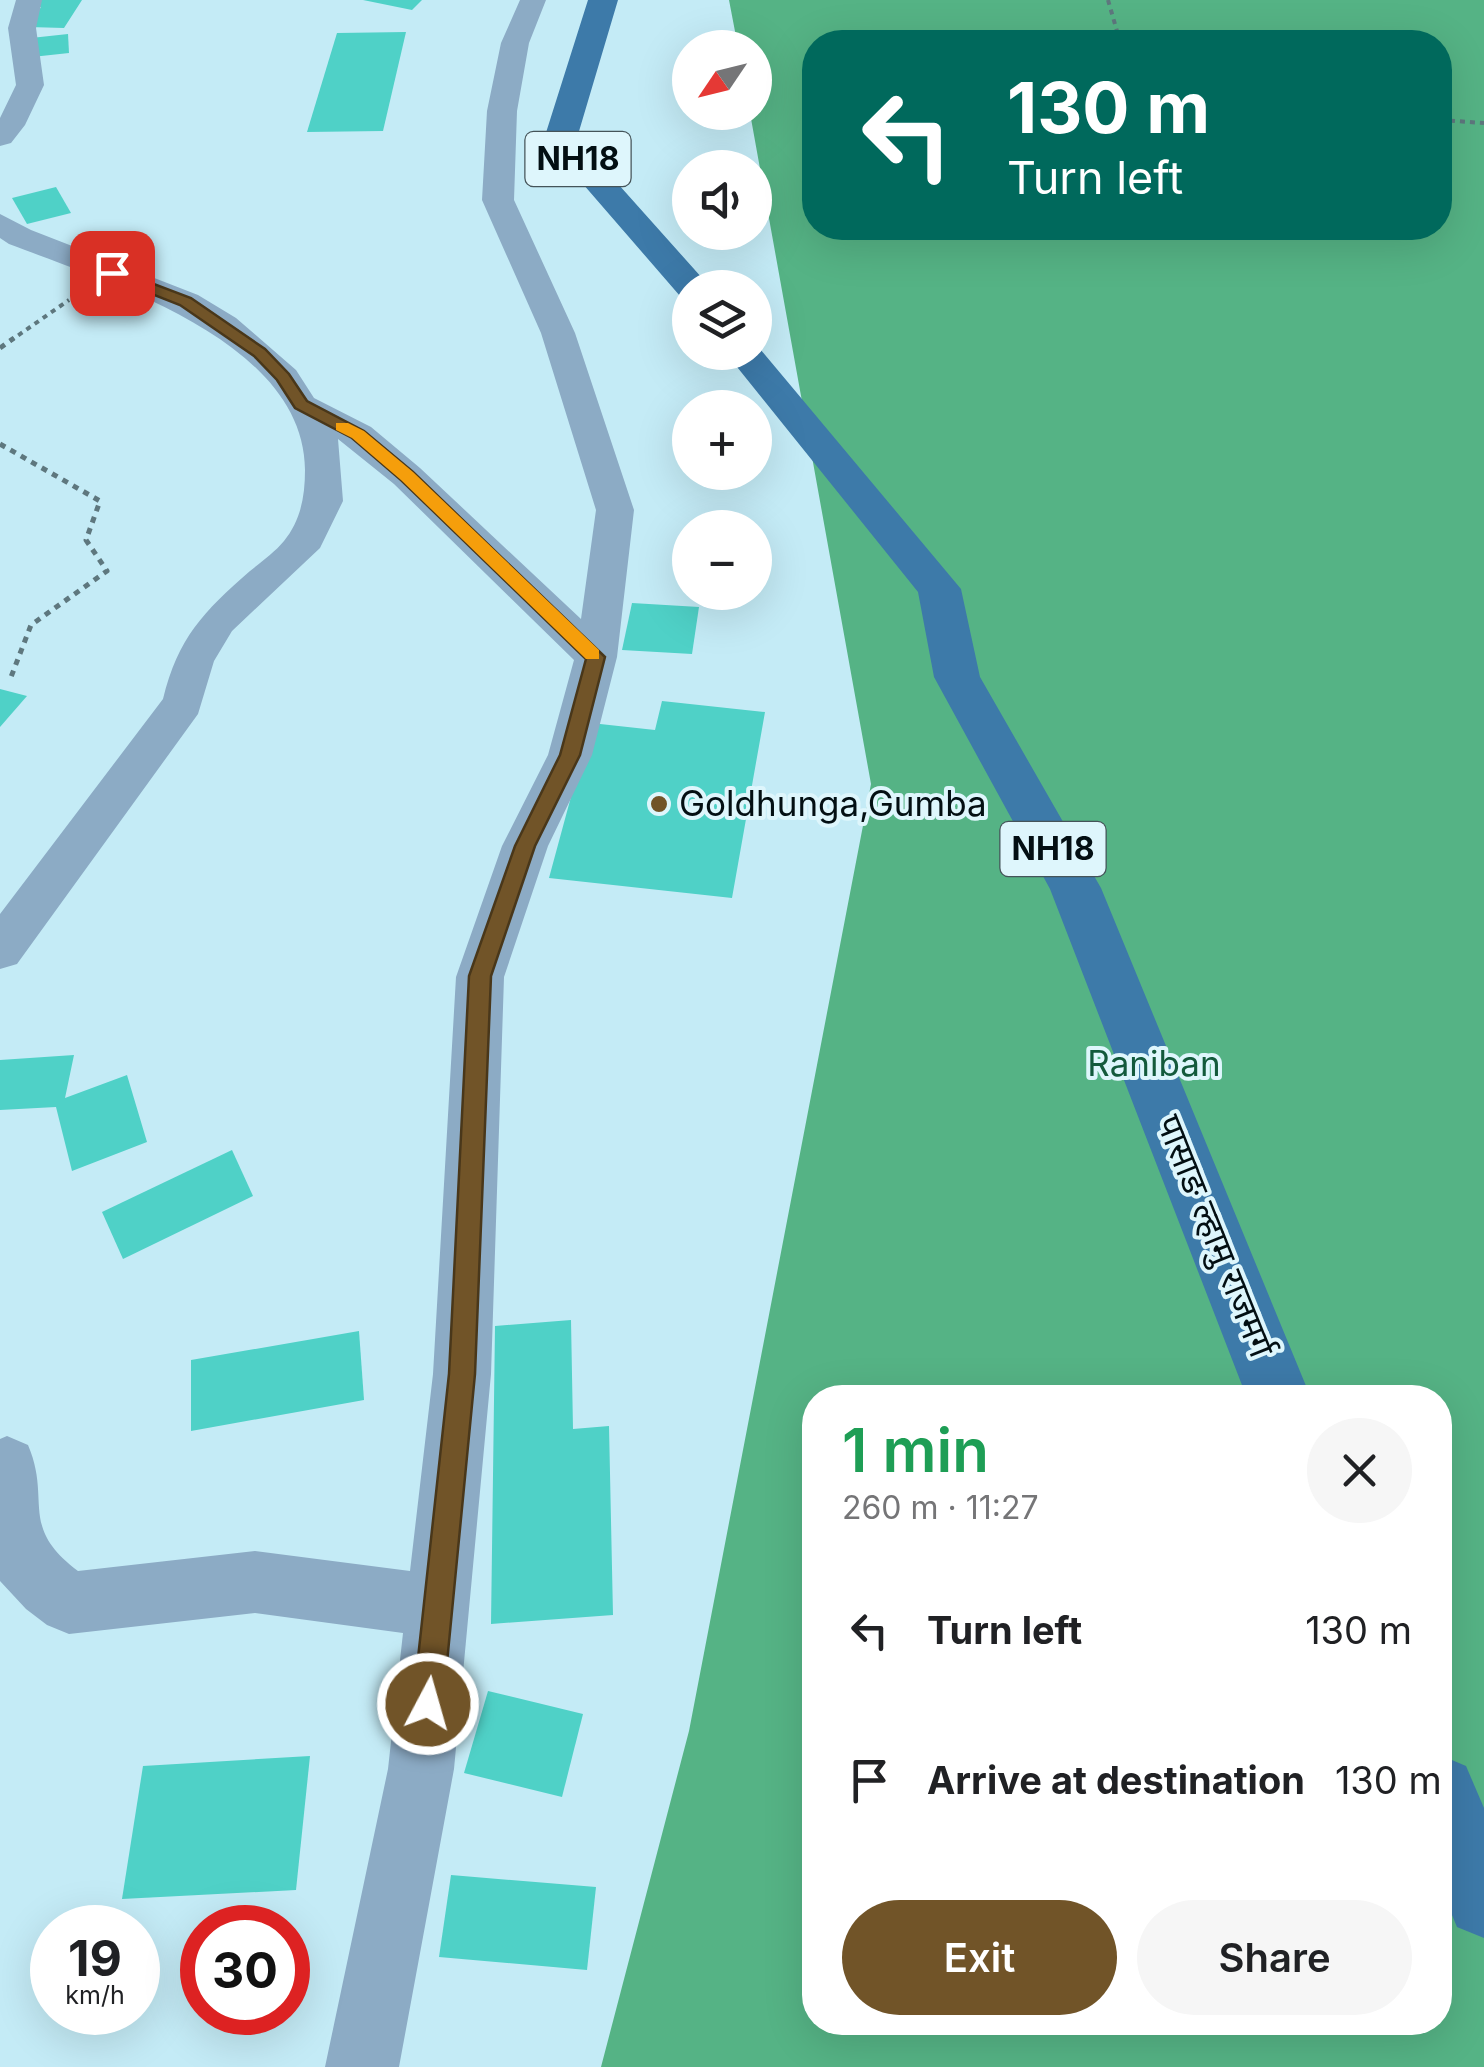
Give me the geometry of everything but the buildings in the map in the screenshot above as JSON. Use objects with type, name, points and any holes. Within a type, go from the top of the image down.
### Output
[{"type":"main road","name":"NH18","points":[[603,0],[560,139],[676,270]]},
{"type":"main road","name":"पासाङ ल्हामु राजमर्ग","points":[[759,370],[938,589],[957,677],[1075,888],[1274,1385]]},
{"type":"main road","points":[[1452,1821],[1484,1900]]},
{"type":"street","points":[[0,136],[14,119],[30,86],[22,28],[29,0]]},
{"type":"street","points":[[362,2067],[421,1769],[462,1374],[480,976],[525,846],[570,755],[596,657],[615,510],[558,333],[498,200],[502,111],[514,43],[533,0]]},
{"type":"street","points":[[0,223],[20,237],[186,302],[224,325],[272,365],[323,445],[324,500],[300,548],[217,622],[192,662],[183,702],[0,950]]},
{"type":"street","points":[[301,405],[358,434],[596,657]]},
{"type":"street","points":[[6,1466],[8,1537],[32,1577],[70,1603],[255,1582],[438,1606]]},
{"type":"path","points":[[1108,0],[1117,30]]},
{"type":"path","points":[[1452,121],[1484,123]]},
{"type":"path","points":[[0,348],[85,288],[74,259]]},
{"type":"path","points":[[0,444],[100,501],[86,540],[107,571],[31,625],[11,677]]},
{"type":"green space","name":"Raniban","points":[[729,0],[1484,0],[1484,2067],[601,2067],[689,1731],[871,784],[772,235],[772,150],[757,150],[753,130],[772,130],[772,30],[735,30]]},
{"type":"slow traffic","points":[[342,426],[358,434],[407,476],[592,654]]},
{"type":"place","name":"Goldhunga,Gumba","points":[[659,804]]},
{"type":"route","points":[[112,273],[186,302],[260,352],[284,377],[301,405],[358,434],[596,657],[570,755],[525,846],[480,976],[462,1374],[428,1704]]}]
